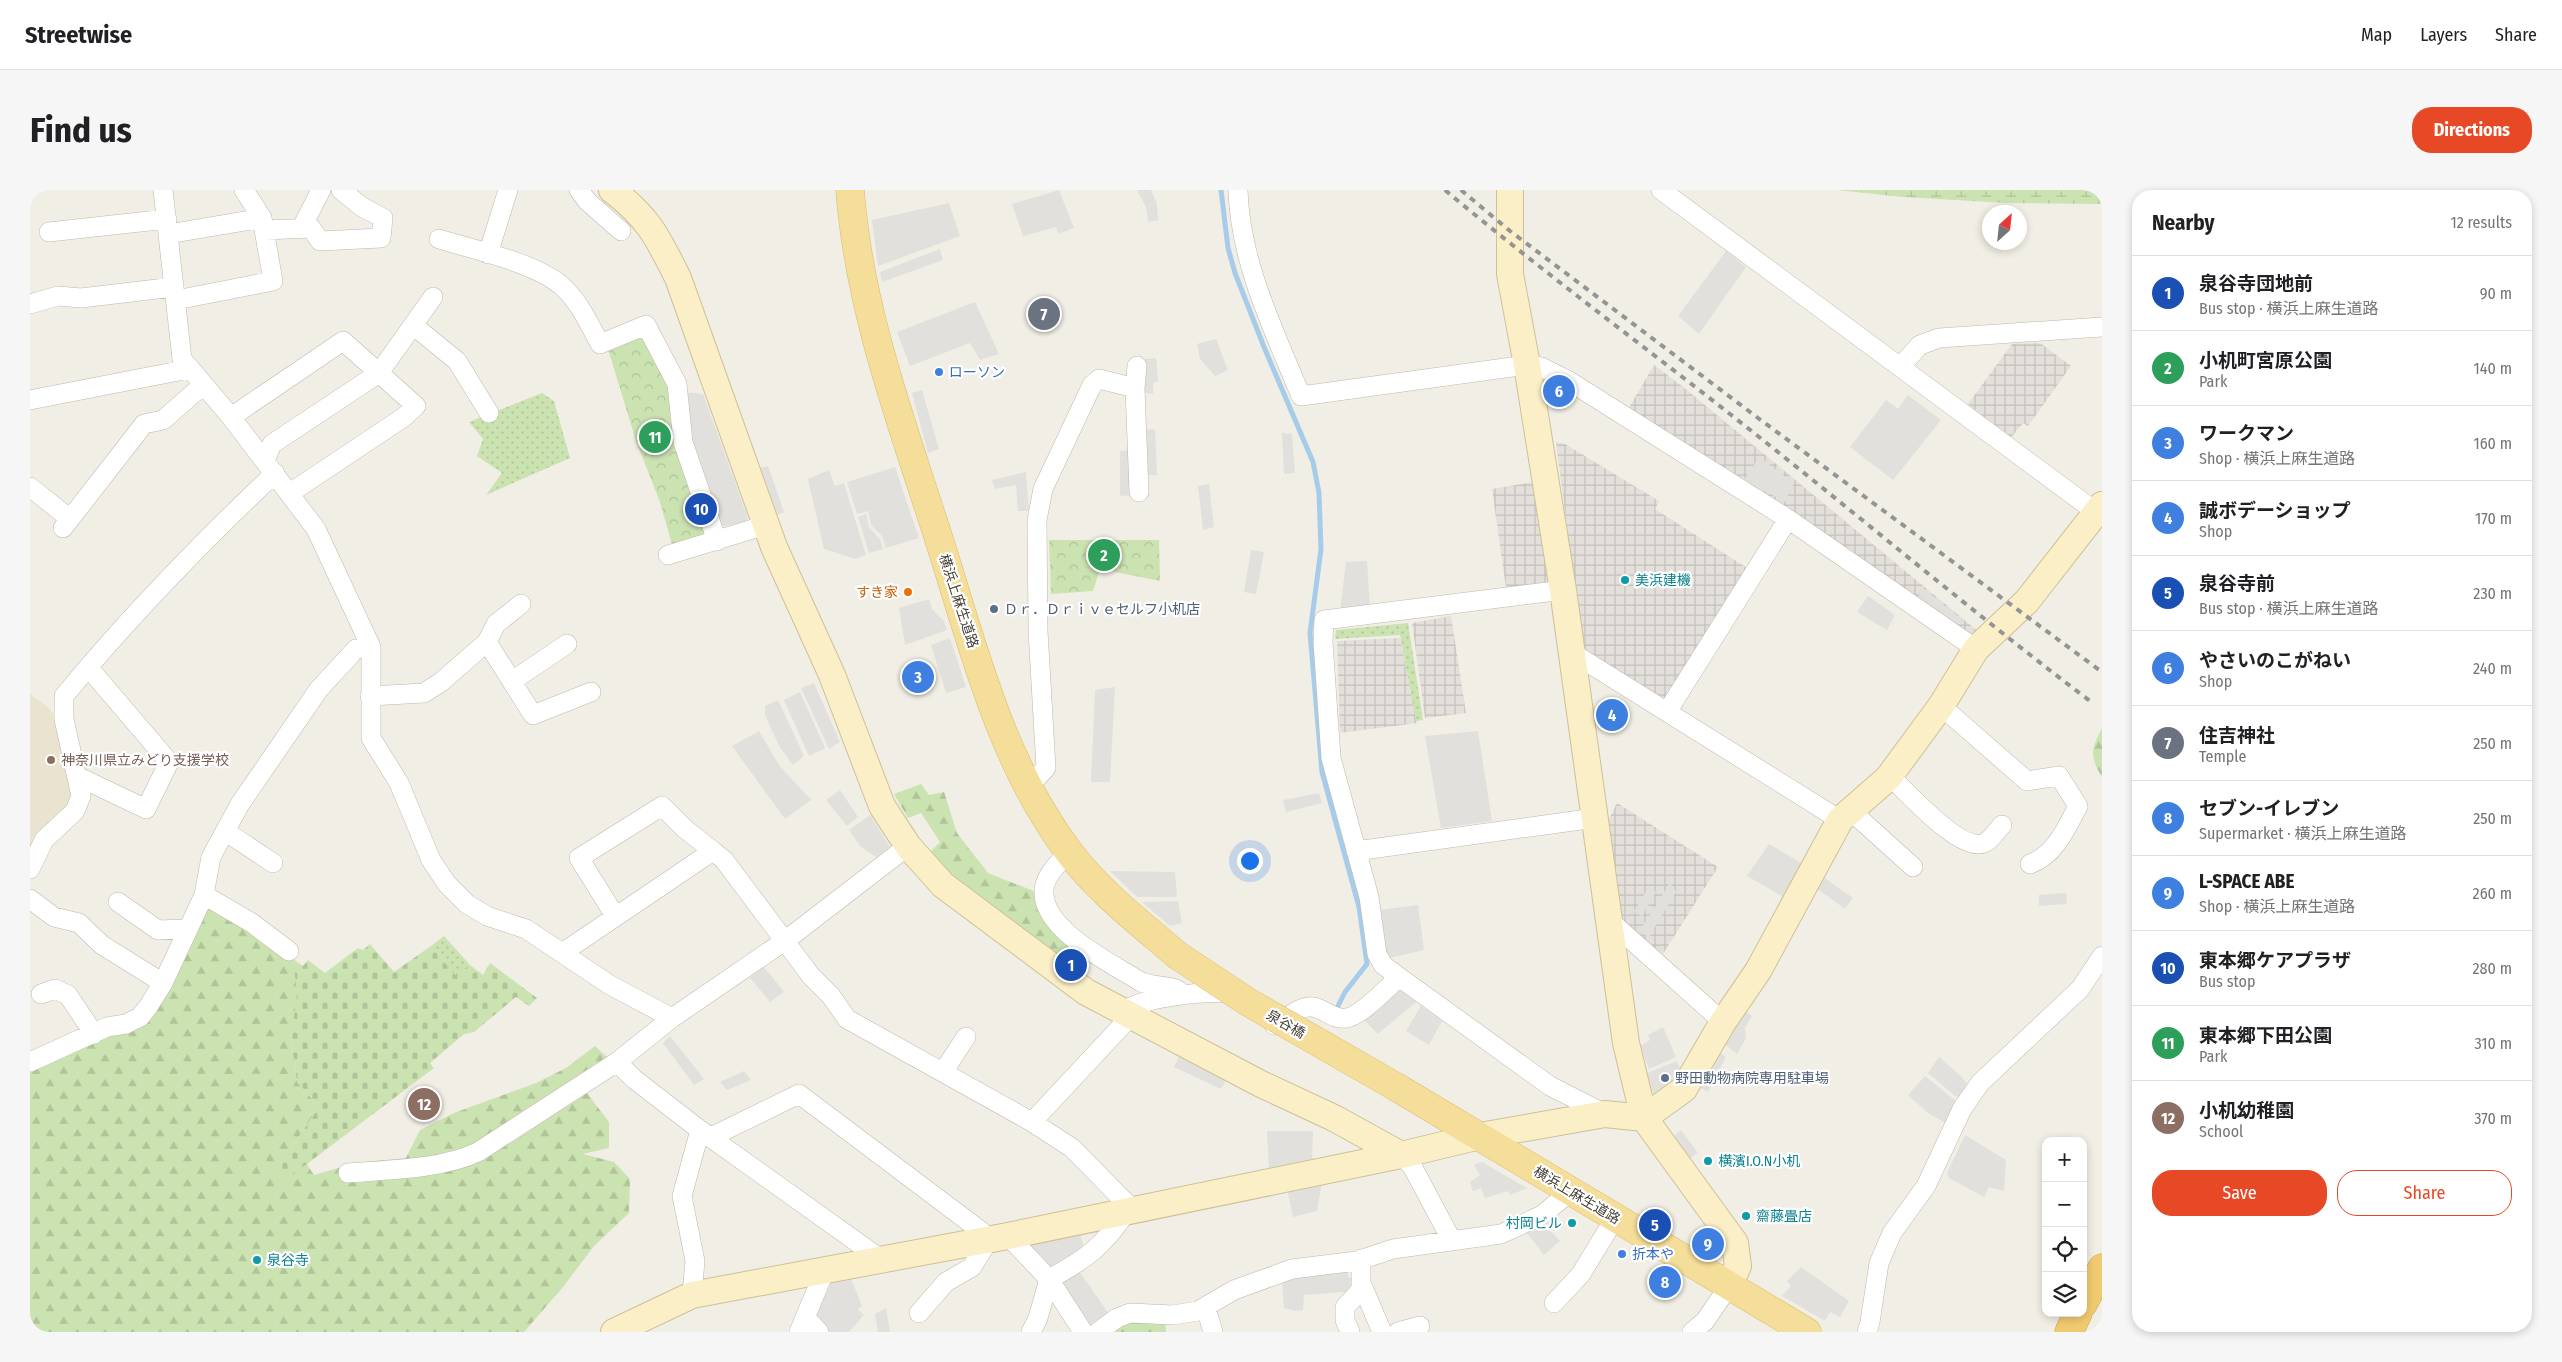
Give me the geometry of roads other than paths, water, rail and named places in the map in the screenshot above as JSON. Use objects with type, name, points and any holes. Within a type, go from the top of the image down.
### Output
[{"type":"highway","points":[[2087,1296],[2102,1268]]},
{"type":"highway","points":[[2069,1332],[2076,1317]]},
{"type":"main road","name":"横浜上麻生道路","points":[[850,190],[853,237],[877,346],[996,714],[1028,788],[1069,852],[1103,890],[1177,955]]},
{"type":"main road","name":"泉谷橋","points":[[1177,955],[1248,1002],[1398,1088]]},
{"type":"main road","name":"横浜上麻生道路","points":[[1398,1088],[1729,1286],[1793,1328]]},
{"type":"street","points":[[164,190],[182,359],[231,417],[316,529],[370,647],[371,738],[399,783],[431,860],[447,884],[466,904],[487,916],[526,929],[610,985],[672,1018]]},
{"type":"street","points":[[30,304],[58,296],[82,298],[175,294],[273,281],[263,224],[244,190]]},
{"type":"street","points":[[302,227],[321,190]]},
{"type":"street","points":[[49,232],[263,224],[311,228],[320,241],[381,238],[383,218],[362,206],[341,190]]},
{"type":"street","points":[[488,254],[508,190]]},
{"type":"street","points":[[579,190],[587,201],[621,230]]},
{"type":"street","points":[[612,190],[644,217],[659,240],[678,278],[766,525],[832,675],[882,806],[908,846],[943,885],[1086,992],[1126,1015],[1334,1118],[1401,1155],[1412,1166],[1452,1241]]},
{"type":"street","points":[[1238,190],[1241,229],[1247,255],[1272,325],[1301,396],[1527,365],[1541,367],[1569,381],[1788,519],[1976,649]]},
{"type":"street","points":[[1510,190],[1510,274],[1527,365],[1563,590],[1626,1043],[1644,1118],[1735,1243],[1738,1266],[1729,1286],[1706,1320],[1692,1332]]},
{"type":"street","points":[[623,1330],[692,1295],[998,1238],[1401,1155],[1480,1136],[1605,1114],[1644,1118],[1684,1089],[1723,1022],[1758,971],[1845,816],[1890,776],[1941,706],[1976,649],[2027,601],[2099,508],[1900,368],[1661,190]]},
{"type":"street","points":[[439,239],[538,271],[563,287],[579,306],[600,344],[646,325],[677,384],[683,442],[717,541]]},
{"type":"street","points":[[30,869],[44,840],[75,811],[81,796],[64,719],[64,696],[88,667],[270,467],[272,444],[379,373],[434,297]]},
{"type":"street","points":[[414,326],[457,361],[490,413]]},
{"type":"street","points":[[1900,368],[1920,345],[1939,338],[2102,327]]},
{"type":"street","points":[[231,417],[343,341],[416,406],[404,417],[290,493]]},
{"type":"street","points":[[1137,366],[1135,388],[1139,492]]},
{"type":"street","points":[[30,400],[189,369]]},
{"type":"street","points":[[1028,788],[1046,768],[1038,613],[1037,520],[1043,489],[1092,385],[1099,379],[1135,388]]},
{"type":"street","points":[[30,487],[66,523],[144,424],[163,420],[203,385]]},
{"type":"street","points":[[1666,712],[1788,519]]},
{"type":"street","points":[[668,556],[766,525]]},
{"type":"street","points":[[1563,590],[1324,620],[1323,642],[1331,758],[1369,897],[1376,954],[1383,965],[1550,1086],[1605,1114]]},
{"type":"street","points":[[370,696],[424,693],[441,682],[487,642],[496,624],[521,604]]},
{"type":"street","points":[[487,642],[533,715],[591,692]]},
{"type":"street","points":[[512,681],[567,644]]},
{"type":"street","points":[[30,1062],[107,1027],[126,1024],[140,1018],[163,983],[186,929],[204,895],[211,857],[240,804],[319,689],[356,649],[370,647]]},
{"type":"street","points":[[1571,652],[1666,712],[1845,816],[1913,867]]},
{"type":"street","points":[[77,776],[146,809],[169,762],[88,667]]},
{"type":"street","points":[[1941,706],[2027,781],[2059,776],[2078,806],[2060,841],[2041,860],[2030,864]]},
{"type":"street","points":[[1890,776],[1932,817],[1952,833],[1974,845],[1986,842],[2002,825]]},
{"type":"street","points":[[615,916],[579,858],[662,806],[685,829],[724,860],[847,1019],[1032,1122],[1072,1148],[1130,1211]]},
{"type":"street","points":[[1356,851],[1595,818]]},
{"type":"street","points":[[225,831],[273,863]]},
{"type":"street","points":[[348,1173],[443,1163],[465,1158],[617,1062],[672,1018],[786,940],[908,846]]},
{"type":"street","points":[[562,953],[713,851]]},
{"type":"street","points":[[1069,852],[1048,877],[1044,889],[1045,903],[1050,915],[1063,929],[1082,944],[1142,982],[1150,986],[1174,987],[1185,996]]},
{"type":"street","points":[[204,895],[252,923],[289,951]]},
{"type":"street","points":[[30,899],[54,917],[78,923],[102,945],[163,983]]},
{"type":"street","points":[[118,902],[158,930],[186,929]]},
{"type":"street","points":[[1609,920],[1723,1022]]},
{"type":"street","points":[[1866,1332],[1870,1322],[1879,1263],[1892,1233],[1926,1186],[1962,1109],[1980,1083],[2080,989],[2102,956]]},
{"type":"street","points":[[1032,1122],[1126,1015],[1143,1002],[1217,991],[1241,993],[1256,1002],[1262,1021],[1270,1027],[1302,1008],[1313,1007],[1331,1016],[1348,1018],[1399,978]]},
{"type":"street","points":[[41,994],[55,988],[68,995],[94,1034]]},
{"type":"street","points":[[943,1072],[966,1037]]},
{"type":"street","points":[[617,1062],[634,1079],[706,1133],[882,1260]]},
{"type":"street","points":[[692,1295],[695,1261],[682,1196],[706,1133],[799,1094],[981,1231],[998,1238],[1049,1279],[1083,1332]]},
{"type":"street","points":[[1098,1332],[1117,1318],[1130,1313],[1187,1314],[1206,1308],[1234,1290],[1292,1269],[1361,1259],[1393,1249],[1500,1234],[1542,1215],[1570,1192]]},
{"type":"street","points":[[1031,1332],[1038,1318],[1049,1279],[1093,1253],[1130,1211]]},
{"type":"street","points":[[1554,1303],[1581,1274],[1615,1218]]},
{"type":"street","points":[[919,1313],[946,1282],[972,1267],[998,1238]]},
{"type":"street","points":[[1350,1332],[1345,1320],[1345,1307],[1361,1290],[1361,1259]]},
{"type":"street","points":[[819,1332],[802,1324],[825,1270]]},
{"type":"street","points":[[1362,1285],[1382,1332]]},
{"type":"street","points":[[1206,1308],[1213,1332]]},
{"type":"street","points":[[1398,1332],[1420,1326]]},
{"type":"waterway","points":[[1221,190],[1228,248],[1235,273],[1313,462],[1319,493],[1321,549],[1310,633],[1322,772],[1359,907],[1367,964],[1345,992],[1335,1012]]},
{"type":"railway","points":[[1445,190],[2094,704]]},
{"type":"railway","points":[[1461,190],[1510,231],[1758,418],[2102,672]]},
{"type":"place","name":"住吉神社","points":[[1044,314]]},
{"type":"place","name":"ローソン","points":[[939,372]]},
{"type":"place","name":"やさいのこがねい","points":[[1559,391]]},
{"type":"place","name":"東本郷下田公園","points":[[655,437]]},
{"type":"place","name":"東本郷ケアプラザ","points":[[701,509]]},
{"type":"place","name":"小机町宮原公園","points":[[1104,555]]},
{"type":"place","name":"美浜建機","points":[[1625,580]]},
{"type":"place","name":"すき家","points":[[908,592]]},
{"type":"place","name":"Ｄｒ．Ｄｒｉｖｅセルフ小机店","points":[[994,609]]},
{"type":"place","name":"ワークマン","points":[[918,677]]},
{"type":"place","name":"誠ボデーショップ","points":[[1612,715]]},
{"type":"place","name":"神奈川県立みどり支援学校","points":[[51,760]]},
{"type":"place","name":"泉谷寺団地前","points":[[1071,965]]},
{"type":"place","name":"野田動物病院専用駐車場","points":[[1665,1078]]},
{"type":"place","name":"小机幼稚園","points":[[424,1104]]},
{"type":"place","name":"横濱I.O.N小机","points":[[1708,1161]]},
{"type":"place","name":"齋藤畳店","points":[[1746,1216]]},
{"type":"place","name":"村岡ビル","points":[[1572,1223]]},
{"type":"place","name":"泉谷寺前","points":[[1655,1225]]},
{"type":"place","name":"L-SPACE ABE","points":[[1708,1244]]},
{"type":"place","name":"折本や","points":[[1622,1254]]},
{"type":"place","name":"泉谷寺","points":[[257,1260]]},
{"type":"place","name":"セブン-イレブン","points":[[1665,1282]]}]
